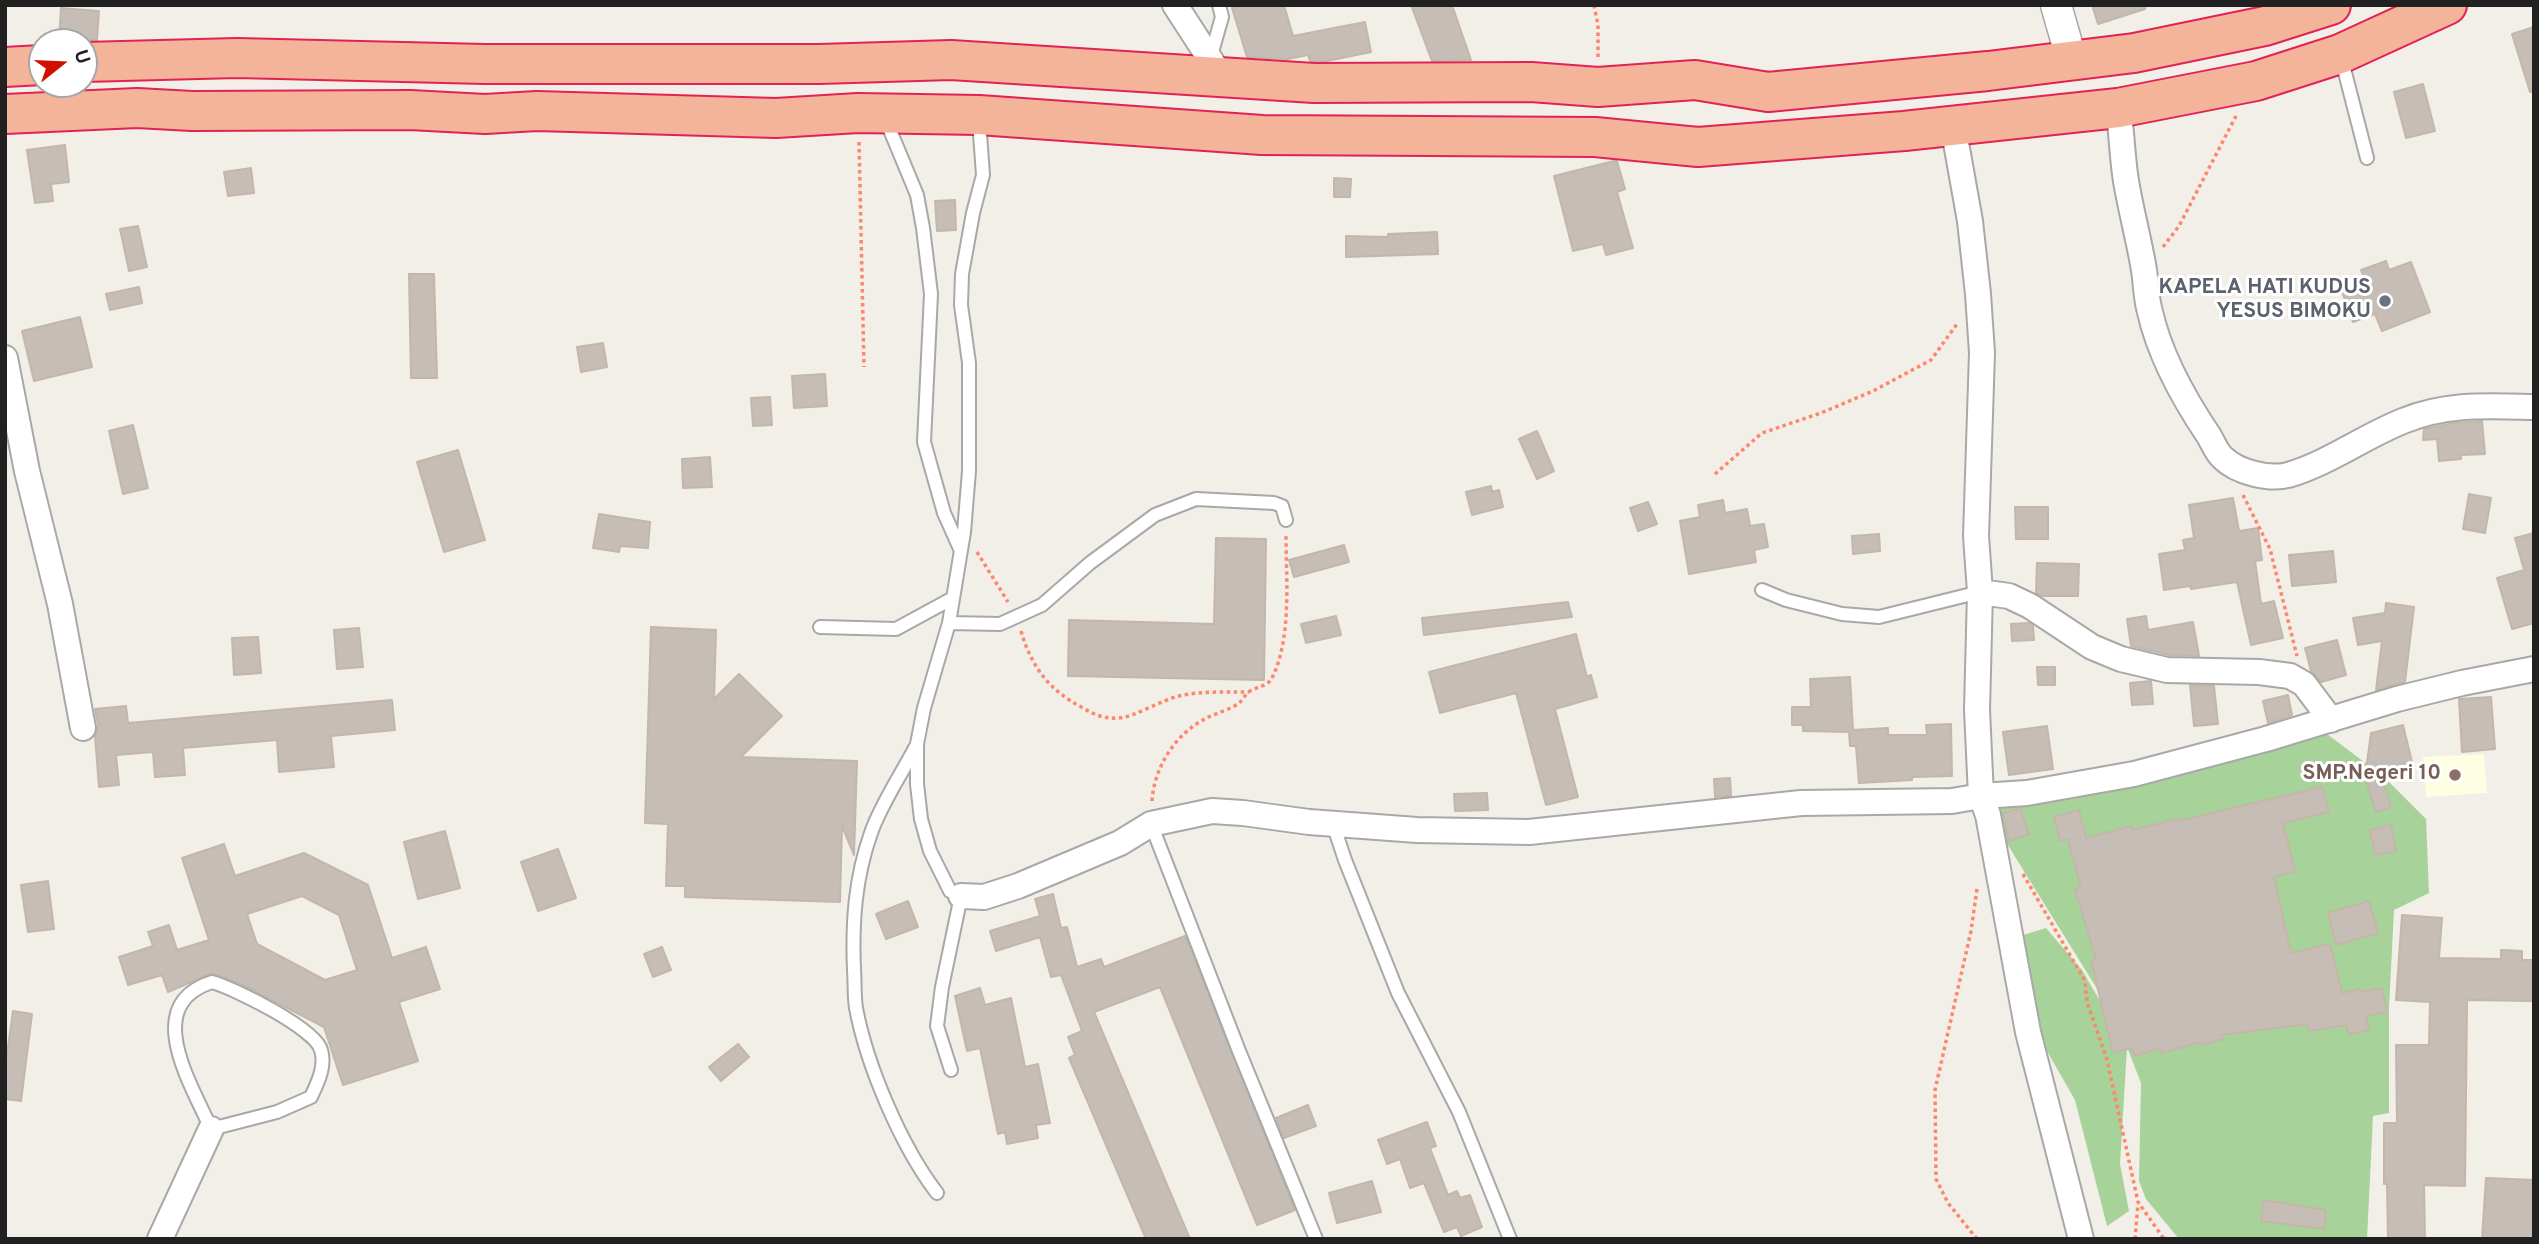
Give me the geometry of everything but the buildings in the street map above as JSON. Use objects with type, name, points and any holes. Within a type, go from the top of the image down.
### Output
[{"type":"highway","points":[[5,114],[136,108],[192,111],[410,110],[485,114],[537,111],[776,117],[979,115],[1262,135],[1595,137],[1698,147],[1953,126],[2118,108],[2256,81],[2340,54],[2447,5]]},
{"type":"highway","points":[[98,62],[237,58],[485,64],[819,64],[951,60],[1215,67],[1338,83],[1531,82],[1598,87],[1695,80],[1768,92],[2072,61],[2134,52],[2265,26],[2328,6]]},
{"type":"highway","points":[[485,64],[485,114]]},
{"type":"highway","points":[[5,67],[28,66]]},
{"type":"highway","points":[[1335,136],[1338,83]]},
{"type":"street","points":[[1175,5],[1215,67]]},
{"type":"street","points":[[2056,5],[2072,61]]},
{"type":"street","points":[[2118,108],[2126,179],[2150,312],[2168,363],[2195,415],[2224,459],[2244,470],[2263,475],[2287,475],[2338,455],[2404,420],[2432,412],[2457,406],[2534,407]]},
{"type":"street","points":[[1953,126],[1969,220],[1982,354],[1976,536],[1980,592],[1978,710],[1981,796],[1988,814],[2028,1032],[2081,1239]]},
{"type":"street","points":[[5,358],[27,471],[60,604],[83,728]]},
{"type":"street","points":[[1980,592],[2009,596],[2030,606],[2092,647],[2121,659],[2167,670],[2259,672],[2290,676],[2304,684],[2331,720]]},
{"type":"street","points":[[961,896],[984,897],[1018,886],[1120,843],[1151,824],[1212,811],[1418,830],[1530,832],[1801,803],[1952,801],[2027,793],[2134,774],[2266,740],[2397,699],[2534,669]]},
{"type":"street","points":[[160,1239],[211,1129]]},
{"type":"lane","points":[[1215,67],[1222,17],[1219,5]]},
{"type":"lane","points":[[2340,54],[2367,158]]},
{"type":"lane","points":[[871,114],[918,195],[932,294],[924,442],[940,501],[961,552]]},
{"type":"lane","points":[[951,1070],[937,1026],[942,987],[961,896],[950,891],[930,851],[917,785],[917,744],[924,708],[949,623],[964,532],[969,471],[969,363],[961,304],[962,274],[983,175],[979,115]]},
{"type":"lane","points":[[949,623],[1000,624],[1042,605],[1090,563],[1156,515],[1196,499],[1274,503],[1282,506],[1286,520]]},
{"type":"lane","points":[[1762,590],[1786,600],[1842,614],[1879,617],[1980,592]]},
{"type":"lane","points":[[820,627],[896,629],[953,598]]},
{"type":"lane","points":[[917,744],[872,830],[860,870],[853,933],[856,1006],[872,1067],[924,1176],[937,1193]]},
{"type":"lane","points":[[1151,824],[1234,1039],[1316,1239]]},
{"type":"lane","points":[[1333,824],[1398,993],[1459,1112],[1510,1239]]},
{"type":"lane","points":[[212,982],[237,992],[306,1030],[321,1048],[323,1061],[311,1097],[305,1101],[277,1112],[211,1129],[176,1049],[174,1031],[180,1005],[191,991],[212,982]]},
{"type":"path","points":[[1594,5],[1598,25],[1598,87]]},
{"type":"path","points":[[2144,271],[2179,226],[2230,125],[2256,81]]},
{"type":"path","points":[[864,367],[871,114]]},
{"type":"path","points":[[1715,474],[1762,433],[1821,413],[1873,391],[1931,360],[1978,294]]},
{"type":"path","points":[[2224,459],[2270,549],[2304,684]]},
{"type":"path","points":[[964,532],[1017,616],[1025,646],[1039,672],[1061,696],[1099,717],[1121,719],[1178,696],[1249,692],[1270,681],[1282,652],[1286,590],[1286,520]]},
{"type":"path","points":[[1151,824],[1153,781],[1174,742],[1202,720],[1240,703],[1249,692]]},
{"type":"path","points":[[2023,874],[2085,981],[2087,1002],[2107,1060],[2138,1202],[2135,1239]]},
{"type":"path","points":[[1977,1239],[1948,1203],[1936,1180],[1935,1090],[1971,931],[1979,879]]},
{"type":"path","points":[[2138,1202],[2164,1239]]},
{"type":"shaded area","name":"SMP.Negeri 10","points":[[2484,754],[2487,793],[2426,797],[2423,757]]},
{"type":"green space","points":[[2327,734],[2384,777],[2426,819],[2429,893],[2394,910],[2389,1008],[2389,1113],[2373,1116],[2367,1239],[2179,1239],[2146,1199],[2139,1181],[2141,1083],[2127,1047],[2120,1164],[2129,1211],[2107,1226],[2075,1100],[2047,1051],[2017,937],[2046,928],[2082,970],[2124,1042],[2117,1021],[1991,818],[1988,800],[2212,761]]},
{"type":"place","name":"KAPELA HATI KUDUS YESUS BIMOKU","points":[[2385,301]]},
{"type":"place","name":"SMP.Negeri 10","points":[[2455,775]]}]
